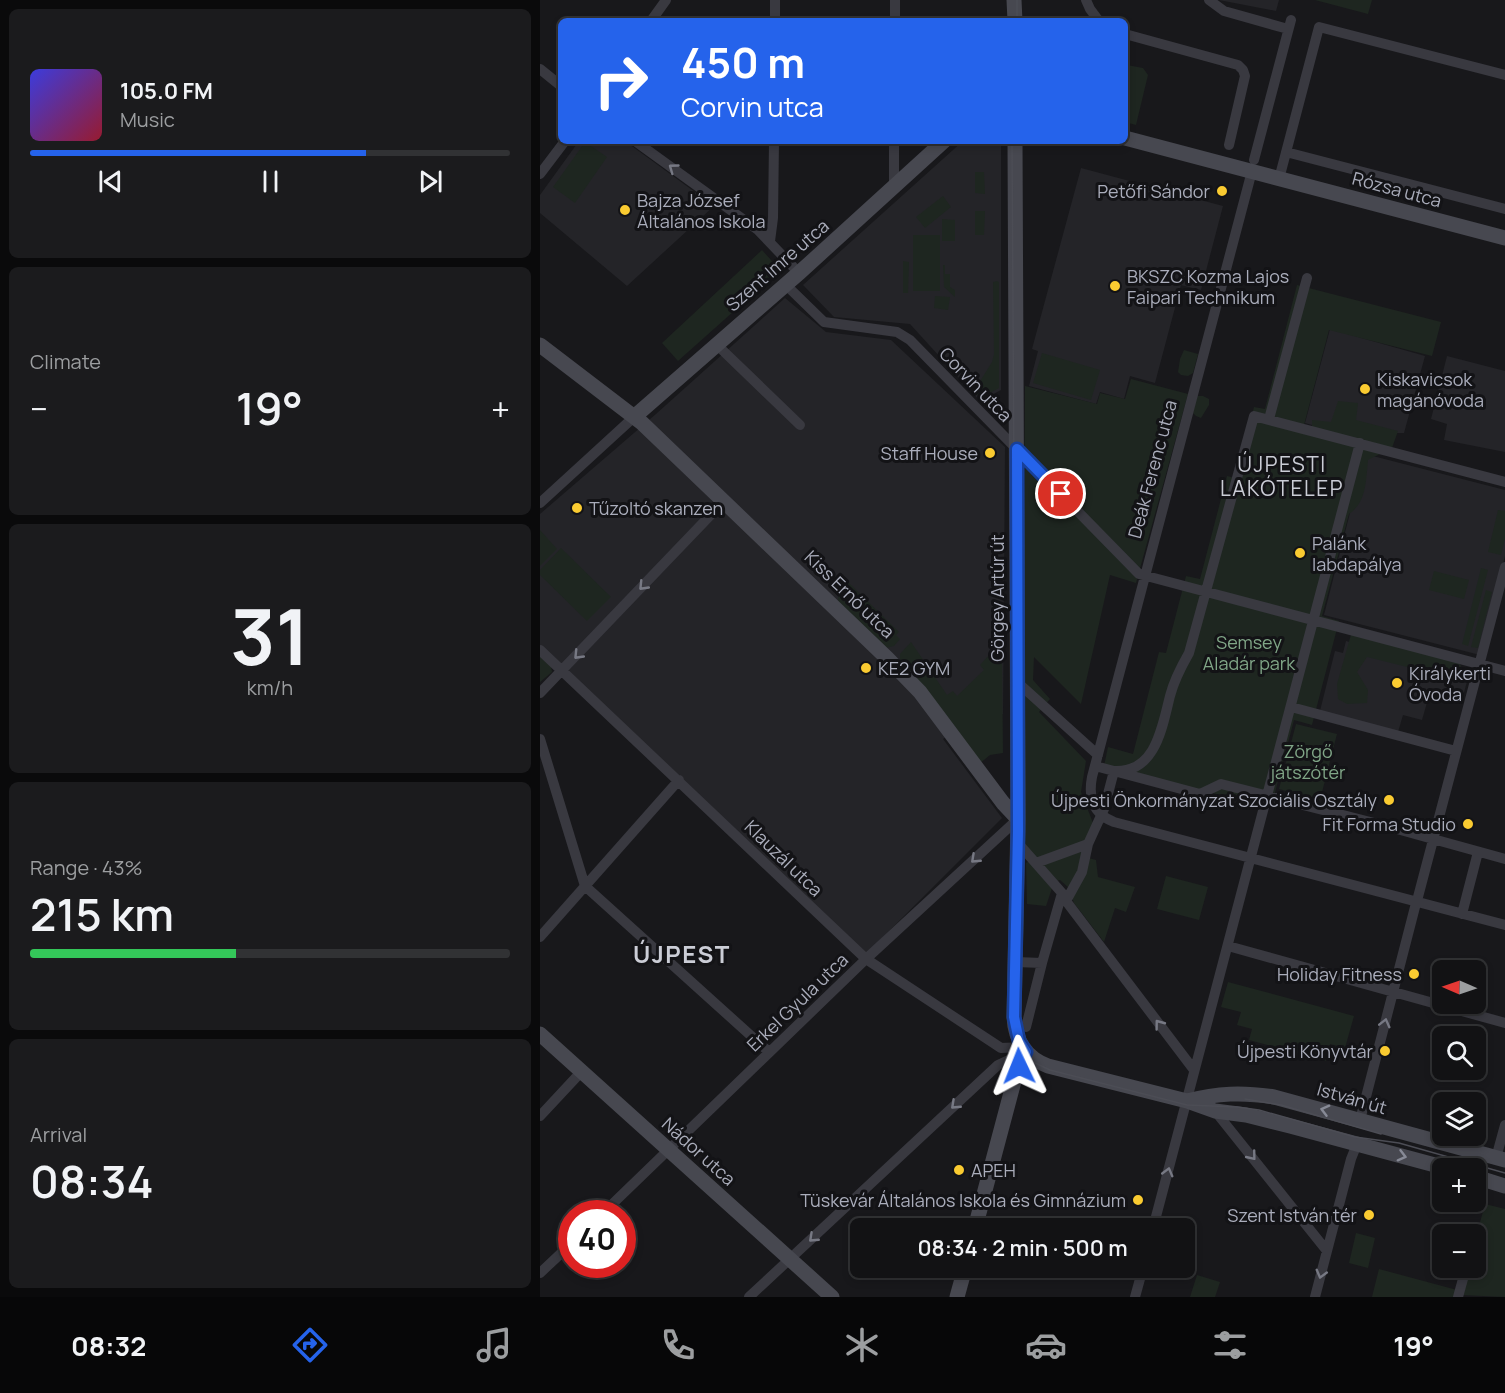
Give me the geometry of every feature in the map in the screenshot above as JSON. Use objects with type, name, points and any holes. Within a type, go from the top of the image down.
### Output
[{"type":"street","points":[[653,18],[666,0]]},
{"type":"street","points":[[775,0],[775,18]]},
{"type":"street","points":[[895,0],[895,18]]},
{"type":"street","points":[[1014,0],[1015,18]]},
{"type":"street","points":[[1086,0],[1097,18]]},
{"type":"street","name":"Deák Ferenc utca","points":[[1101,816],[1091,801],[1090,789],[1095,766],[1289,24],[1224,11],[1209,0]]},
{"type":"street","points":[[1279,179],[1318,27],[1505,75]]},
{"type":"street","points":[[1128,35],[1238,66],[1243,70],[1245,76],[1229,146]]},
{"type":"street","points":[[540,69],[558,84]]},
{"type":"street","name":"Rózsa utca","points":[[1128,139],[1253,166],[1279,179],[1505,238]]},
{"type":"street","points":[[540,174],[563,144]]},
{"type":"street","points":[[639,144],[750,223],[799,273]]},
{"type":"street","points":[[770,241],[773,218],[774,144]]},
{"type":"street","points":[[894,144],[894,187]]},
{"type":"street","name":"Szent Imre utca","points":[[634,417],[799,273],[941,144]]},
{"type":"street","name":"Görgey Artúr út","points":[[1015,144],[1018,843],[1014,1022],[1019,1041],[1024,1049]]},
{"type":"street","name":"Rózsa utca","points":[[1286,152],[1505,209]]},
{"type":"street","points":[[1269,420],[1307,278]]},
{"type":"street","name":"Corvin utca","points":[[785,284],[824,322],[901,333],[910,340],[1139,574],[1145,576]]},
{"type":"street","points":[[716,344],[800,425]]},
{"type":"street","name":"Kiss Ernő utca","points":[[540,345],[634,417],[888,658],[920,692],[1003,803],[1018,819]]},
{"type":"street","points":[[1114,771],[1133,769],[1146,758],[1155,745],[1165,721],[1179,670],[1189,653],[1254,416],[1505,482]]},
{"type":"street","points":[[540,503],[634,417]]},
{"type":"street","points":[[1156,1218],[1360,443]]},
{"type":"street","points":[[540,693],[724,501]]},
{"type":"street","points":[[1360,1120],[1505,567]]},
{"type":"street","points":[[1145,576],[1505,671]]},
{"type":"street","name":"Klauzál utca","points":[[540,650],[866,959],[1001,1048]]},
{"type":"street","points":[[1017,682],[1095,766],[1200,794],[1221,784],[1505,859]]},
{"type":"street","points":[[1291,707],[1456,751]]},
{"type":"street","points":[[540,739],[543,759],[585,886],[769,1052]]},
{"type":"street","points":[[1026,1027],[1042,963],[1064,897],[1082,872],[1088,844],[1101,816],[1114,771]]},
{"type":"street","points":[[540,937],[678,780]]},
{"type":"street","points":[[1101,816],[1114,822],[1251,859],[1505,925]]},
{"type":"street","name":"Erkel Gyula utca","points":[[616,1200],[866,959],[1018,819]]},
{"type":"street","points":[[1018,843],[1064,897],[1194,1070]]},
{"type":"street","points":[[1036,863],[1088,844]]},
{"type":"street","points":[[1462,914],[1478,852]]},
{"type":"street","points":[[1228,946],[1505,1023]]},
{"type":"street","points":[[1016,962],[1042,963]]},
{"type":"street","name":"Nádor utca","points":[[540,1034],[832,1297]]},
{"type":"street","points":[[998,1065],[1002,1057],[1001,1048],[1024,1049]]},
{"type":"street","points":[[749,1297],[998,1065],[1024,1049]]},
{"type":"street","points":[[978,1218],[1024,1049]]},
{"type":"street","name":"István út","points":[[1024,1049],[1048,1066],[1187,1101],[1215,1111],[1246,1115],[1432,1164]]},
{"type":"street","points":[[540,1116],[582,1071]]},
{"type":"street","name":"István út","points":[[1187,1101],[1209,1095],[1253,1094],[1274,1097],[1501,1159]]},
{"type":"street","points":[[1215,1111],[1327,1251]]},
{"type":"street","points":[[1501,1159],[1505,1125]]},
{"type":"street","points":[[1315,1297],[1357,1144]]},
{"type":"street","points":[[1486,1180],[1505,1186]]},
{"type":"street","points":[[540,1273],[558,1256]]},
{"type":"street","points":[[957,1297],[962,1278]]},
{"type":"street","points":[[1135,1297],[1140,1278]]},
{"type":"street","points":[[1458,1297],[1463,1278]]},
{"type":"shaded area","points":[[1219,0],[1279,0],[1276,11]]},
{"type":"shaded area","name":"Bajza József Általános Iskola","points":[[577,144],[629,144],[714,206],[627,286],[540,213],[540,195]]},
{"type":"shaded area","points":[[960,144],[1001,144],[1001,390],[980,401],[910,324],[834,317],[803,285]]},
{"type":"shaded area","name":"BKSZC Kozma Lajos Faipari Technikum","points":[[1081,168],[1223,206],[1201,290],[1181,285],[1155,383],[1130,376],[1124,399],[1100,392],[1096,404],[1029,386],[1038,351],[1032,349]]},
{"type":"shaded area","points":[[785,298],[826,332],[891,340],[1005,447],[1003,714],[978,714],[943,739],[1002,818],[866,954],[540,645],[540,514]]},
{"type":"shaded area","name":"Kiskavicsok magánóvoda","points":[[1330,329],[1425,356],[1404,433],[1390,433],[1373,442],[1305,423]]},
{"type":"shaded area","points":[[1447,356],[1505,371],[1505,452],[1444,440],[1447,424],[1431,419]]},
{"type":"shaded area","points":[[1365,454],[1505,490],[1505,556],[1480,655],[1324,615]]},
{"type":"shaded area","name":"Királykerti Óvoda","points":[[1346,641],[1469,674],[1462,700],[1430,692],[1422,720],[1403,715],[1398,732],[1320,711],[1335,651],[1343,653]]},
{"type":"green space","points":[[1315,0],[1372,0],[1368,14]]},
{"type":"green space","points":[[1128,65],[1143,68],[1148,75],[1136,125],[1128,123]]},
{"type":"green space","points":[[584,144],[588,144],[607,157],[575,203],[553,187]]},
{"type":"green space","points":[[975,172],[984,172],[985,194],[975,193]]},
{"type":"green space","points":[[943,196],[951,207],[925,228],[916,217]]},
{"type":"green space","points":[[975,211],[985,211],[984,235],[975,235]]},
{"type":"green space","points":[[942,219],[955,220],[955,241],[942,241]]},
{"type":"green space","points":[[913,235],[940,235],[940,291],[913,291]]},
{"type":"green space","points":[[762,250],[780,270],[678,361],[662,343]]},
{"type":"green space","points":[[903,261],[909,262],[908,293],[903,293]]},
{"type":"green space","points":[[943,265],[945,265],[945,274],[950,274],[950,287],[955,290],[955,297],[944,287]]},
{"type":"green space","points":[[993,282],[999,282],[999,388],[980,398],[974,391],[992,362],[994,354]]},
{"type":"green space","name":"Semsey Aladár park","points":[[1297,285],[1441,322],[1432,356],[1329,330],[1304,425],[1312,427],[1312,420],[1331,422],[1338,401],[1358,403],[1356,420],[1398,431],[1392,448],[1368,460],[1362,497],[1349,514],[1322,616],[1339,621],[1312,725],[1294,720],[1271,808],[1153,778],[1122,767],[1104,766],[1108,747],[1133,754],[1159,652],[1166,653],[1186,576],[1200,579],[1227,476],[1235,478],[1254,407],[1265,409]]},
{"type":"green space","points":[[935,296],[950,297],[948,310],[934,308]]},
{"type":"green space","points":[[1184,350],[1198,354],[1193,373],[1188,376],[1178,372]]},
{"type":"green space","points":[[1042,353],[1100,370],[1091,400],[1033,383]]},
{"type":"green space","points":[[1131,379],[1188,394],[1136,583],[1110,575],[1081,704],[1034,657],[1033,680],[1050,699],[1039,712],[1086,761],[1081,792],[1093,823],[1085,857],[1096,860],[1098,877],[1135,887],[1126,912],[1115,908],[1104,942],[1074,903],[1069,888],[1060,880],[1056,881],[1022,844],[1025,386],[1097,404],[1100,393],[1125,399]]},
{"type":"green space","points":[[1197,396],[1209,399],[1209,405],[1201,418],[1193,413]]},
{"type":"green space","points":[[1498,510],[1505,511],[1505,539],[1501,555],[1488,552]]},
{"type":"green space","points":[[540,530],[557,549],[540,566]]},
{"type":"green space","points":[[561,548],[611,597],[587,621],[540,575],[540,570]]},
{"type":"green space","points":[[1481,568],[1488,570],[1468,646],[1462,644]]},
{"type":"green space","points":[[1434,571],[1469,580],[1464,599],[1429,590]]},
{"type":"green space","points":[[847,581],[899,632],[896,635],[900,639],[894,646],[886,648],[838,602],[839,590]]},
{"type":"green space","points":[[1486,590],[1492,592],[1478,648],[1471,647]]},
{"type":"green space","points":[[1352,631],[1456,657],[1461,666],[1451,678],[1367,657],[1357,672],[1368,690],[1367,703],[1347,704],[1338,699],[1337,684]]},
{"type":"green space","points":[[911,642],[947,695],[953,691],[957,696],[984,670],[980,665],[989,655],[1002,655],[1003,753],[990,755],[979,764],[900,662],[900,654]]},
{"type":"green space","points":[[540,656],[551,666],[552,672],[540,682]]},
{"type":"green space","name":"Zörgő játszótér","points":[[1296,724],[1337,734],[1320,800],[1279,789]]},
{"type":"green space","points":[[1029,861],[1052,888],[1046,906],[1027,904],[1026,863]]},
{"type":"green space","points":[[1166,876],[1208,887],[1199,920],[1157,909]]},
{"type":"green space","points":[[1228,982],[1354,1016],[1345,1048],[1330,1044],[1326,1061],[1249,1040],[1252,1029],[1237,1025],[1241,1012],[1221,1007]]},
{"type":"green space","points":[[1486,1204],[1505,1209],[1505,1297],[1460,1295],[1464,1278],[1486,1278],[1486,1224],[1480,1224],[1483,1212],[1486,1212]]},
{"type":"green space","points":[[1356,1233],[1375,1238],[1368,1268],[1349,1263]]},
{"type":"green space","points":[[1379,1269],[1457,1290],[1455,1297],[1372,1297]]},
{"type":"green space","points":[[1197,1275],[1220,1282],[1215,1297],[1190,1297]]},
{"type":"tram line","points":[[1017,0],[1017,18]]},
{"type":"tram line","points":[[1012,144],[1016,821],[1012,1017],[1014,1036],[1022,1052],[1035,1063],[1050,1070],[1187,1105],[1259,1110],[1355,1137],[1399,1143],[1505,1173]]},
{"type":"tram line","points":[[1245,1099],[1281,1105],[1381,1134]]},
{"type":"place","name":"Petőfi Sándor","points":[[1222,191]]},
{"type":"place","name":"Bajza József Általános Iskola","points":[[625,210]]},
{"type":"place","name":"BKSZC Kozma Lajos Faipari Technikum","points":[[1115,286]]},
{"type":"place","name":"Kiskavicsok magánóvoda","points":[[1365,389]]},
{"type":"place","name":"Staff House","points":[[990,453]]},
{"type":"place","name":"Tűzoltó skanzen","points":[[577,508]]},
{"type":"place","name":"Palánk labdapálya","points":[[1300,553]]},
{"type":"place","name":"KE2 GYM","points":[[866,668]]},
{"type":"place","name":"Királykerti Óvoda","points":[[1397,683]]},
{"type":"place","name":"Újpesti Önkormányzat Szociális Osztály","points":[[1389,800]]},
{"type":"place","name":"Fit Forma Studio","points":[[1468,824]]},
{"type":"place","name":"Holiday Fitness","points":[[1414,974]]},
{"type":"place","name":"Újpesti Könyvtár","points":[[1385,1051]]},
{"type":"place","name":"APEH","points":[[959,1170]]},
{"type":"place","name":"Tüskevár Általános Iskola és Gimnázium","points":[[1138,1200]]},
{"type":"place","name":"Szent István tér","points":[[1369,1215]]},
{"type":"district","name":"ÚJPESTI LAKÓTELEP","points":[[1282,476]]},
{"type":"district","name":"ÚJPEST","points":[[682,953]]},
{"type":"route","points":[[1019,1066],[1026,1052],[1015,1030],[1014,1017],[1018,831],[1017,449],[1061,494]]}]
